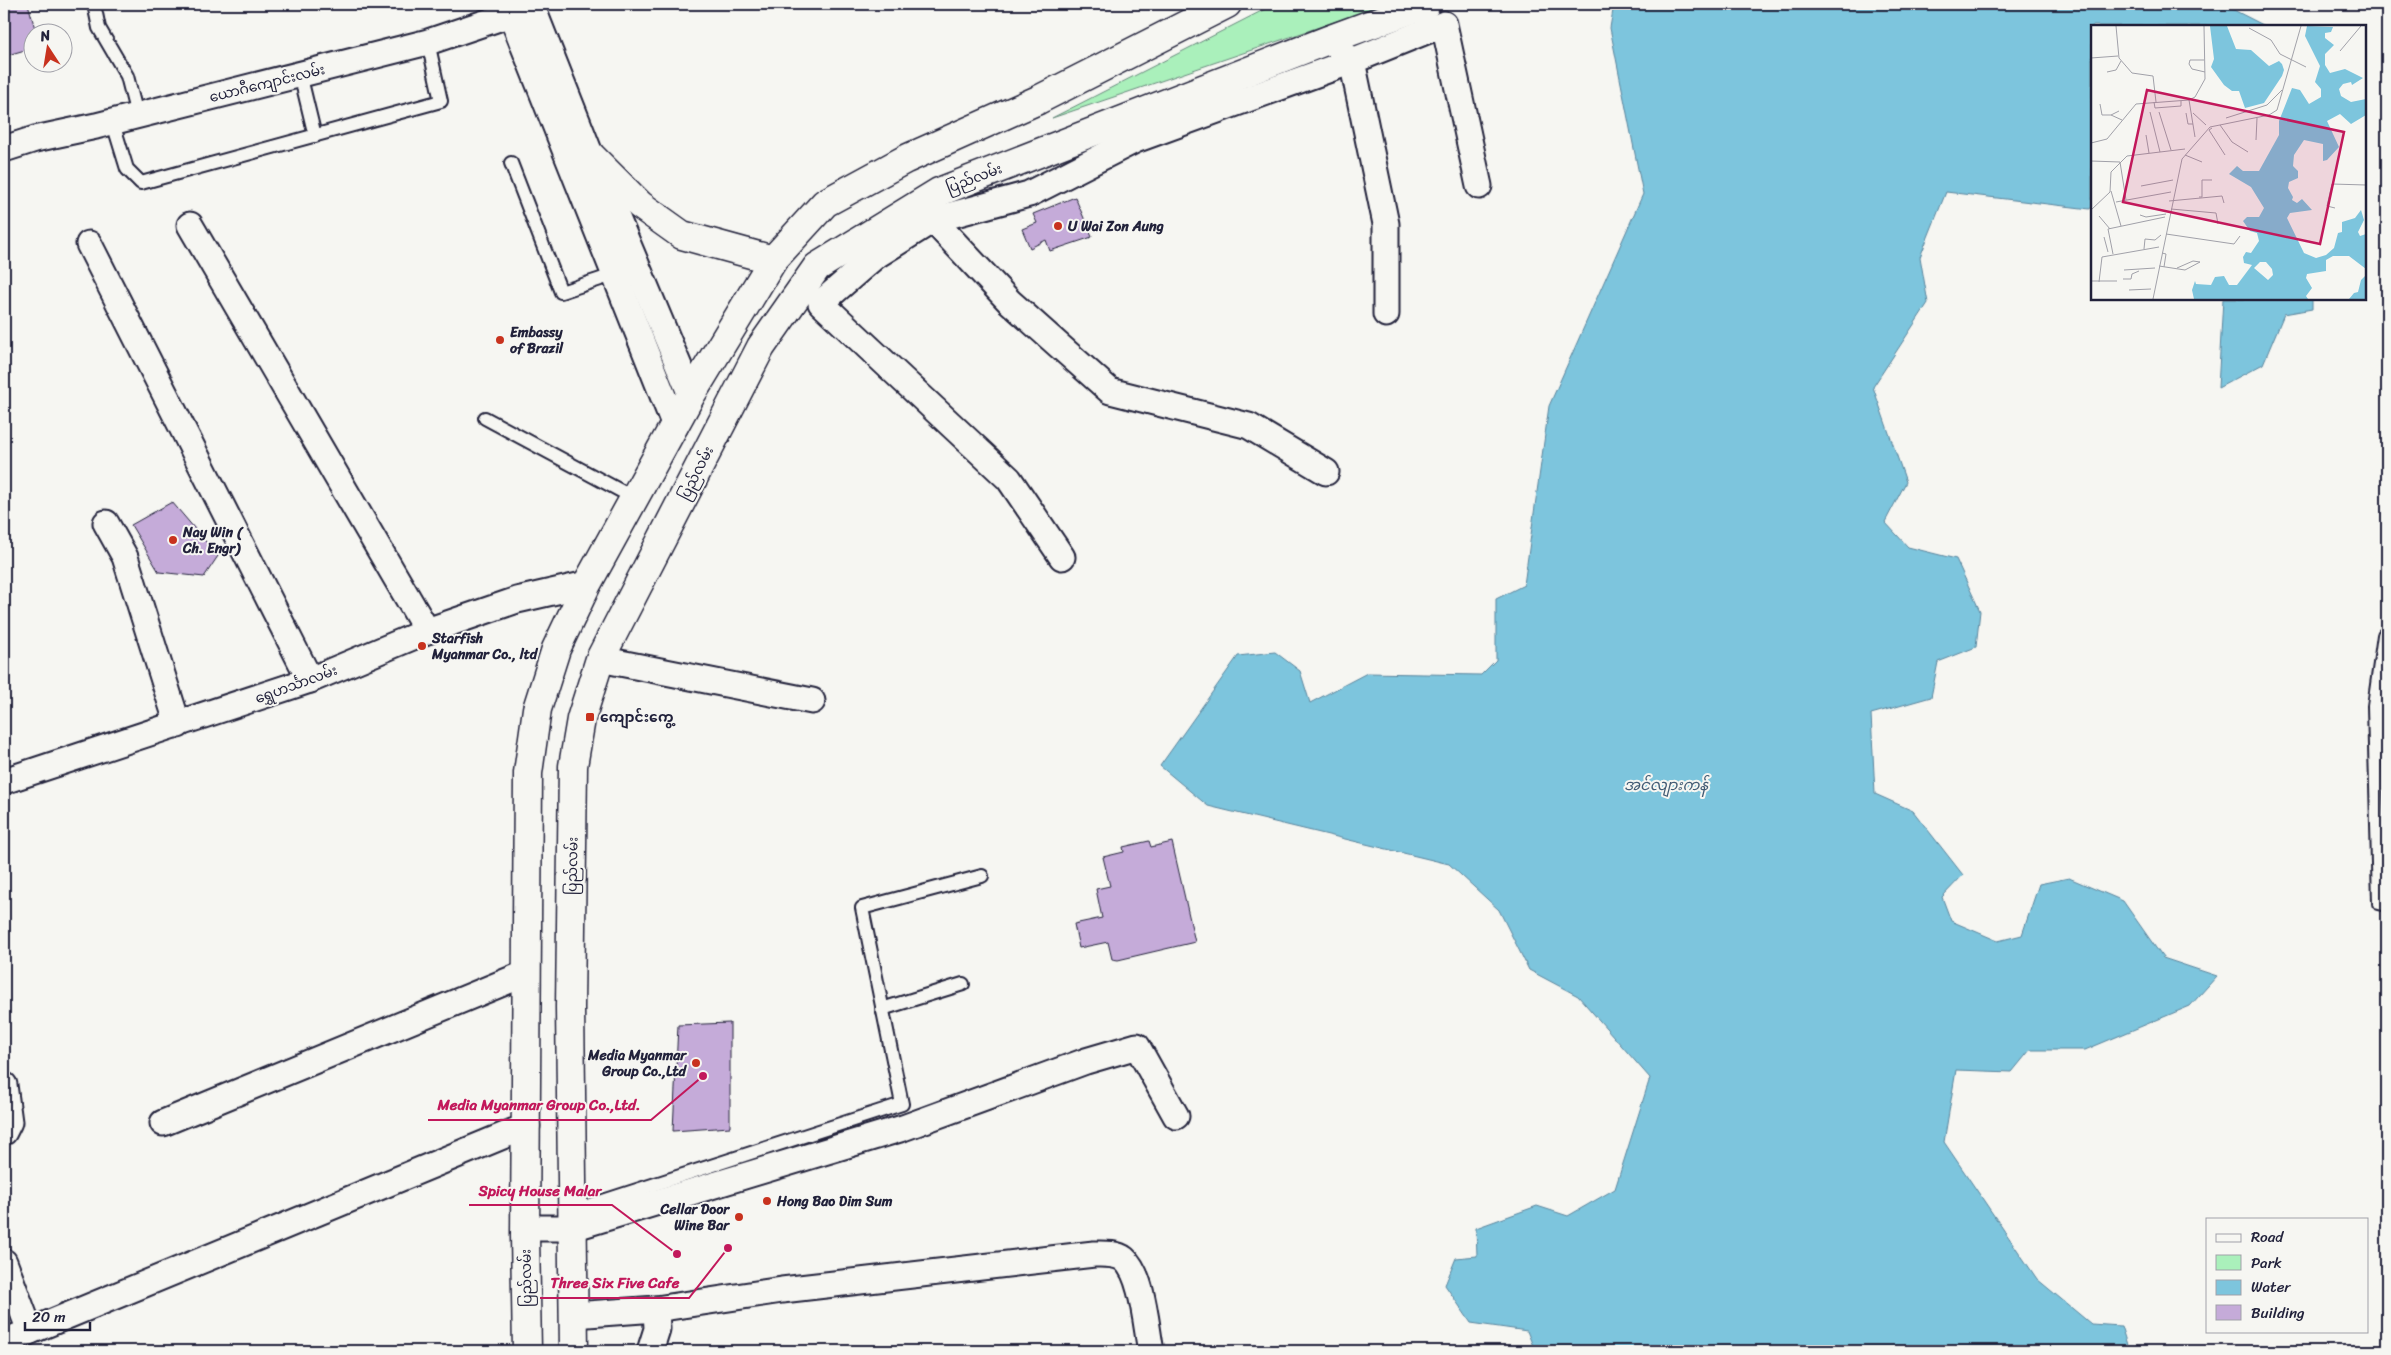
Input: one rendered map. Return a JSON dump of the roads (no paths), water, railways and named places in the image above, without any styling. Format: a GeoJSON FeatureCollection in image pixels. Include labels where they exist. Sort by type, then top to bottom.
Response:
{"type":"FeatureCollection","features":[{"type":"Feature","properties":{"kind":"highway","name":"ပြည်လမ်း"},"geometry":{"type":"LineString","coordinates":[[527,1351],[525,1228],[528,773],[537,708],[556,650],[586,584],[675,426],[690,395],[773,260],[825,203],[906,159],[1038,100],[1226,4]]}},
{"type":"Feature","properties":{"kind":"highway","name":"ပြည်လမ်း"},"geometry":{"type":"LineString","coordinates":[[574,1351],[570,1007],[573,766],[583,710],[600,659],[761,347],[817,267],[939,192],[1328,40],[1426,4]]}},
{"type":"Feature","properties":{"kind":"highway"},"geometry":{"type":"LineString","coordinates":[[591,156],[640,205],[682,235],[773,260]]}},
{"type":"Feature","properties":{"kind":"highway"},"geometry":{"type":"LineString","coordinates":[[690,395],[726,414]]}},
{"type":"Feature","properties":{"kind":"street","name":"ယောဂီကျောင်းလမ်း"},"geometry":{"type":"LineString","coordinates":[[4,149],[35,139],[428,42],[523,7]]}},
{"type":"Feature","properties":{"kind":"street"},"geometry":{"type":"LineString","coordinates":[[523,7],[591,156],[690,395]]}},
{"type":"Feature","properties":{"kind":"street"},"geometry":{"type":"LineString","coordinates":[[523,7],[613,275],[675,426]]}},
{"type":"Feature","properties":{"kind":"street"},"geometry":{"type":"LineString","coordinates":[[1062,557],[1009,479],[821,303],[874,257],[933,220],[1029,194],[1135,140],[1352,61],[1444,24],[1479,186]]}},
{"type":"Feature","properties":{"kind":"street"},"geometry":{"type":"LineString","coordinates":[[1328,40],[1352,61],[1386,224],[1386,314]]}},
{"type":"Feature","properties":{"kind":"street"},"geometry":{"type":"LineString","coordinates":[[933,220],[1009,301],[1110,391],[1249,426],[1326,472]]}},
{"type":"Feature","properties":{"kind":"street"},"geometry":{"type":"LineString","coordinates":[[190,225],[427,631]]}},
{"type":"Feature","properties":{"kind":"street"},"geometry":{"type":"LineString","coordinates":[[89,244],[310,680]]}},
{"type":"Feature","properties":{"kind":"street"},"geometry":{"type":"LineString","coordinates":[[106,523],[125,557],[178,725]]}},
{"type":"Feature","properties":{"kind":"street","name":"ရွှေဟင်္သာလမ်း"},"geometry":{"type":"LineString","coordinates":[[4,781],[310,680],[427,631],[517,600],[586,584]]}},
{"type":"Feature","properties":{"kind":"street"},"geometry":{"type":"LineString","coordinates":[[600,659],[812,701]]}},
{"type":"Feature","properties":{"kind":"street"},"geometry":{"type":"LineString","coordinates":[[162,1123],[527,973]]}},
{"type":"Feature","properties":{"kind":"street"},"geometry":{"type":"LineString","coordinates":[[525,1228],[572,1220],[903,1128],[1086,1061],[1137,1046],[1176,1116]]}},
{"type":"Feature","properties":{"kind":"street"},"geometry":{"type":"LineString","coordinates":[[4,1085],[9,1122],[4,1132]]}},
{"type":"Feature","properties":{"kind":"street"},"geometry":{"type":"LineString","coordinates":[[4,1342],[527,1126]]}},
{"type":"Feature","properties":{"kind":"street"},"geometry":{"type":"LineString","coordinates":[[574,1315],[656,1309],[782,1290],[1094,1254],[1108,1254],[1122,1258],[1135,1272],[1151,1351]]}},
{"type":"Feature","properties":{"kind":"street"},"geometry":{"type":"LineString","coordinates":[[4,1262],[30,1331]]}},
{"type":"Feature","properties":{"kind":"street"},"geometry":{"type":"LineString","coordinates":[[650,1351],[657,1328],[656,1309]]}},
{"type":"Feature","properties":{"kind":"lane"},"geometry":{"type":"LineString","coordinates":[[94,4],[99,28],[126,76],[137,115]]}},
{"type":"Feature","properties":{"kind":"lane"},"geometry":{"type":"LineString","coordinates":[[112,120],[127,169],[141,183],[441,101],[428,42]]}},
{"type":"Feature","properties":{"kind":"lane"},"geometry":{"type":"LineString","coordinates":[[300,74],[315,136]]}},
{"type":"Feature","properties":{"kind":"lane"},"geometry":{"type":"LineString","coordinates":[[511,162],[560,292],[613,275]]}},
{"type":"Feature","properties":{"kind":"lane"},"geometry":{"type":"LineString","coordinates":[[485,418],[634,498]]}},
{"type":"Feature","properties":{"kind":"lane"},"geometry":{"type":"LineString","coordinates":[[2387,632],[2384,635],[2374,706],[2379,904],[2387,905]]}},
{"type":"Feature","properties":{"kind":"lane"},"geometry":{"type":"LineString","coordinates":[[572,1220],[902,1104],[862,908],[982,876]]}},
{"type":"Feature","properties":{"kind":"lane"},"geometry":{"type":"LineString","coordinates":[[882,1009],[963,984]]}},
{"type":"Feature","properties":{"kind":"water","name":"အင်လျားကန်"},"geometry":{"type":"Polygon","coordinates":[[[1614,4],[2222,4],[2263,25],[2091,25],[2091,208],[2090,209],[1946,192],[1920,257],[1928,303],[1873,387],[1906,482],[1885,522],[1908,547],[1956,559],[1980,611],[1976,647],[1938,662],[1931,697],[1871,714],[1875,794],[1913,811],[1963,875],[1942,897],[1951,921],[1998,941],[2022,935],[2039,884],[2069,878],[2123,901],[2163,958],[2217,976],[2190,1006],[2085,1050],[2030,1050],[2012,1072],[1956,1070],[1944,1142],[2037,1279],[2091,1324],[2121,1326],[2129,1351],[1535,1351],[1527,1331],[1471,1323],[1445,1285],[1456,1258],[1477,1256],[1476,1228],[1537,1206],[1568,1216],[1615,1189],[1650,1078],[1578,996],[1529,970],[1499,910],[1449,864],[1208,806],[1160,766],[1238,656],[1275,652],[1300,671],[1310,703],[1367,673],[1481,675],[1496,660],[1496,599],[1524,585],[1549,406],[1643,194],[1610,28],[1614,4]]]}},
{"type":"Feature","properties":{"kind":"water"},"geometry":{"type":"Polygon","coordinates":[[[2223,300],[2312,300],[2312,309],[2284,314],[2263,364],[2218,388],[2223,300]]]}},
{"type":"Feature","properties":{"kind":"place","name":"U Wai Zon Aung"},"geometry":{"type":"Point","coordinates":[1058,226]}},
{"type":"Feature","properties":{"kind":"place","name":"Embassy of Brazil"},"geometry":{"type":"Point","coordinates":[500,340]}},
{"type":"Feature","properties":{"kind":"place","name":"Nay Win ( Ch. Engr)"},"geometry":{"type":"Point","coordinates":[173,540]}},
{"type":"Feature","properties":{"kind":"place","name":"Starfish Myanmar Co., ltd"},"geometry":{"type":"Point","coordinates":[422,646]}},
{"type":"Feature","properties":{"kind":"place","name":"ကျောင်းကွေ့"},"geometry":{"type":"Point","coordinates":[590,717]}},
{"type":"Feature","properties":{"kind":"place","name":"Media Myanmar Group Co.,Ltd"},"geometry":{"type":"Point","coordinates":[696,1063]}},
{"type":"Feature","properties":{"kind":"place","name":"Media Myanmar Group Co.,Ltd."},"geometry":{"type":"Point","coordinates":[703,1076]}},
{"type":"Feature","properties":{"kind":"place","name":"Hong Bao Dim Sum"},"geometry":{"type":"Point","coordinates":[767,1201]}},
{"type":"Feature","properties":{"kind":"place","name":"Cellar Door Wine Bar"},"geometry":{"type":"Point","coordinates":[739,1217]}},
{"type":"Feature","properties":{"kind":"place","name":"Three Six Five Cafe"},"geometry":{"type":"Point","coordinates":[728,1248]}},
{"type":"Feature","properties":{"kind":"place","name":"Spicy House Malar"},"geometry":{"type":"Point","coordinates":[677,1254]}}]}
